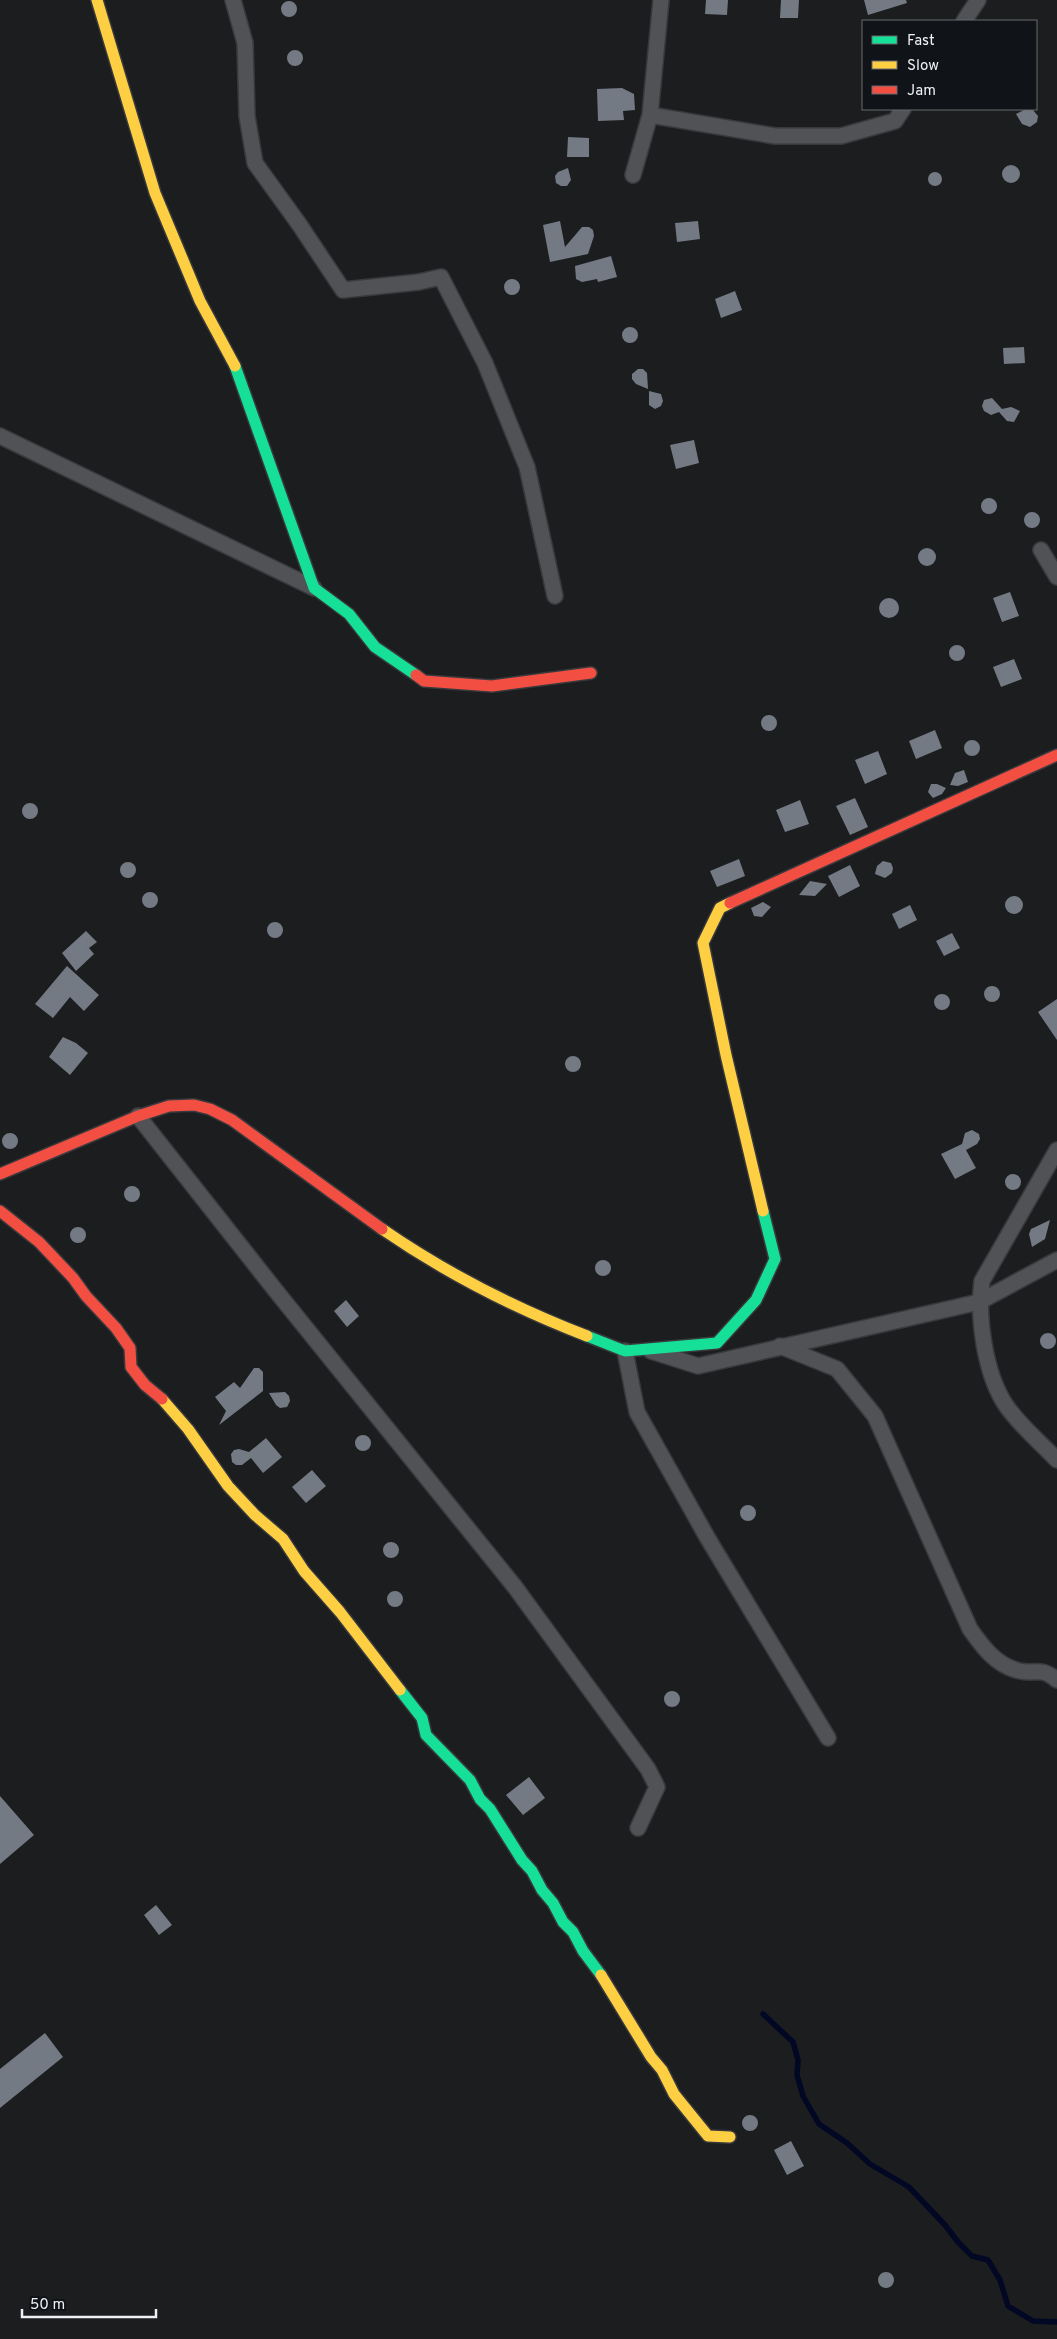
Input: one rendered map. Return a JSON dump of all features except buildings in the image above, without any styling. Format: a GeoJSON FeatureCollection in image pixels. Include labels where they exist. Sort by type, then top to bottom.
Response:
{"type":"FeatureCollection","features":[{"type":"Feature","properties":{"kind":"street"},"geometry":{"type":"LineString","coordinates":[[97,0],[129,101],[154,193],[200,300],[240,375],[254,422],[314,588]]}},
{"type":"Feature","properties":{"kind":"street"},"geometry":{"type":"LineString","coordinates":[[233,0],[245,43],[247,116],[255,163],[300,224],[343,290],[419,282],[441,277],[485,363],[497,398],[522,452],[554,596]]}},
{"type":"Feature","properties":{"kind":"street"},"geometry":{"type":"LineString","coordinates":[[633,175],[650,115],[661,0]]}},
{"type":"Feature","properties":{"kind":"street"},"geometry":{"type":"LineString","coordinates":[[965,20],[978,0]]}},
{"type":"Feature","properties":{"kind":"street"},"geometry":{"type":"LineString","coordinates":[[650,115],[775,136],[841,136],[895,121],[902,110]]}},
{"type":"Feature","properties":{"kind":"street"},"geometry":{"type":"LineString","coordinates":[[0,436],[314,588],[349,614],[375,647],[424,681],[492,686],[591,673]]}},
{"type":"Feature","properties":{"kind":"street"},"geometry":{"type":"LineString","coordinates":[[1041,550],[1057,577]]}},
{"type":"Feature","properties":{"kind":"street"},"geometry":{"type":"LineString","coordinates":[[0,1174],[138,1116],[169,1106],[194,1105],[210,1108],[232,1120],[345,1204],[424,1258],[487,1293],[546,1320],[625,1351],[717,1343],[756,1300],[774,1259],[726,1055],[703,943],[720,908],[1057,755]]}},
{"type":"Feature","properties":{"kind":"street"},"geometry":{"type":"LineString","coordinates":[[138,1116],[276,1291],[515,1587],[648,1769],[657,1787],[638,1828]]}},
{"type":"Feature","properties":{"kind":"street"},"geometry":{"type":"LineString","coordinates":[[1057,1150],[982,1281],[979,1302],[986,1349],[996,1387],[1014,1415],[1057,1460]]}},
{"type":"Feature","properties":{"kind":"street"},"geometry":{"type":"LineString","coordinates":[[0,1211],[39,1242],[56,1262],[74,1278],[86,1296],[116,1328],[130,1348],[131,1367],[145,1385],[164,1400],[234,1492],[255,1515],[283,1539],[304,1571],[340,1612],[422,1718],[426,1735],[470,1780],[480,1799],[490,1809],[522,1860],[532,1871],[542,1890],[553,1903],[563,1922],[573,1932],[583,1951],[594,1964],[651,2057],[662,2070],[674,2094],[708,2136],[730,2137]]}},
{"type":"Feature","properties":{"kind":"street"},"geometry":{"type":"LineString","coordinates":[[646,1349],[698,1366],[979,1302],[1057,1260]]}},
{"type":"Feature","properties":{"kind":"street"},"geometry":{"type":"LineString","coordinates":[[780,1346],[838,1369],[875,1416],[970,1629],[988,1654],[1017,1670],[1047,1672],[1057,1680]]}},
{"type":"Feature","properties":{"kind":"street"},"geometry":{"type":"LineString","coordinates":[[625,1351],[637,1412],[707,1537],[828,1738]]}},
{"type":"Feature","properties":{"kind":"waterway"},"geometry":{"type":"LineString","coordinates":[[763,2014],[793,2042],[798,2060],[797,2075],[803,2096],[819,2124],[847,2143],[870,2164],[909,2187],[972,2256],[988,2260],[1000,2280],[1008,2306],[1033,2321],[1057,2322]]}},
{"type":"Feature","properties":{"kind":"traffic: fast"},"geometry":{"type":"LineString","coordinates":[[235,366],[314,588],[349,614],[375,647],[416,675]]}},
{"type":"Feature","properties":{"kind":"traffic: fast"},"geometry":{"type":"LineString","coordinates":[[587,1336],[625,1351],[717,1343],[756,1300],[775,1259],[763,1211]]}},
{"type":"Feature","properties":{"kind":"traffic: fast"},"geometry":{"type":"LineString","coordinates":[[400,1690],[422,1718],[426,1735],[470,1780],[480,1799],[490,1809],[522,1860],[532,1871],[542,1890],[553,1903],[563,1922],[573,1932],[583,1951],[601,1975]]}},
{"type":"Feature","properties":{"kind":"traffic: slow"},"geometry":{"type":"LineString","coordinates":[[97,0],[155,193],[200,301],[235,366]]}},
{"type":"Feature","properties":{"kind":"traffic: slow"},"geometry":{"type":"LineString","coordinates":[[730,903],[720,908],[703,943],[726,1055],[763,1211]]}},
{"type":"Feature","properties":{"kind":"traffic: slow"},"geometry":{"type":"LineString","coordinates":[[382,1229],[456,1275],[533,1314],[587,1336]]}},
{"type":"Feature","properties":{"kind":"traffic: slow"},"geometry":{"type":"LineString","coordinates":[[162,1399],[188,1429],[228,1486],[255,1515],[283,1539],[304,1571],[340,1612],[400,1690]]}},
{"type":"Feature","properties":{"kind":"traffic: slow"},"geometry":{"type":"LineString","coordinates":[[601,1975],[651,2057],[662,2070],[674,2094],[708,2136],[730,2137]]}},
{"type":"Feature","properties":{"kind":"traffic: jam"},"geometry":{"type":"LineString","coordinates":[[416,675],[424,681],[492,686],[591,673]]}},
{"type":"Feature","properties":{"kind":"traffic: jam"},"geometry":{"type":"LineString","coordinates":[[730,903],[1057,755]]}},
{"type":"Feature","properties":{"kind":"traffic: jam"},"geometry":{"type":"LineString","coordinates":[[0,1174],[138,1116],[169,1106],[194,1105],[210,1109],[232,1120],[382,1229]]}},
{"type":"Feature","properties":{"kind":"traffic: jam"},"geometry":{"type":"LineString","coordinates":[[0,1211],[39,1242],[73,1278],[86,1296],[116,1328],[130,1348],[131,1367],[145,1385],[162,1399]]}}]}
